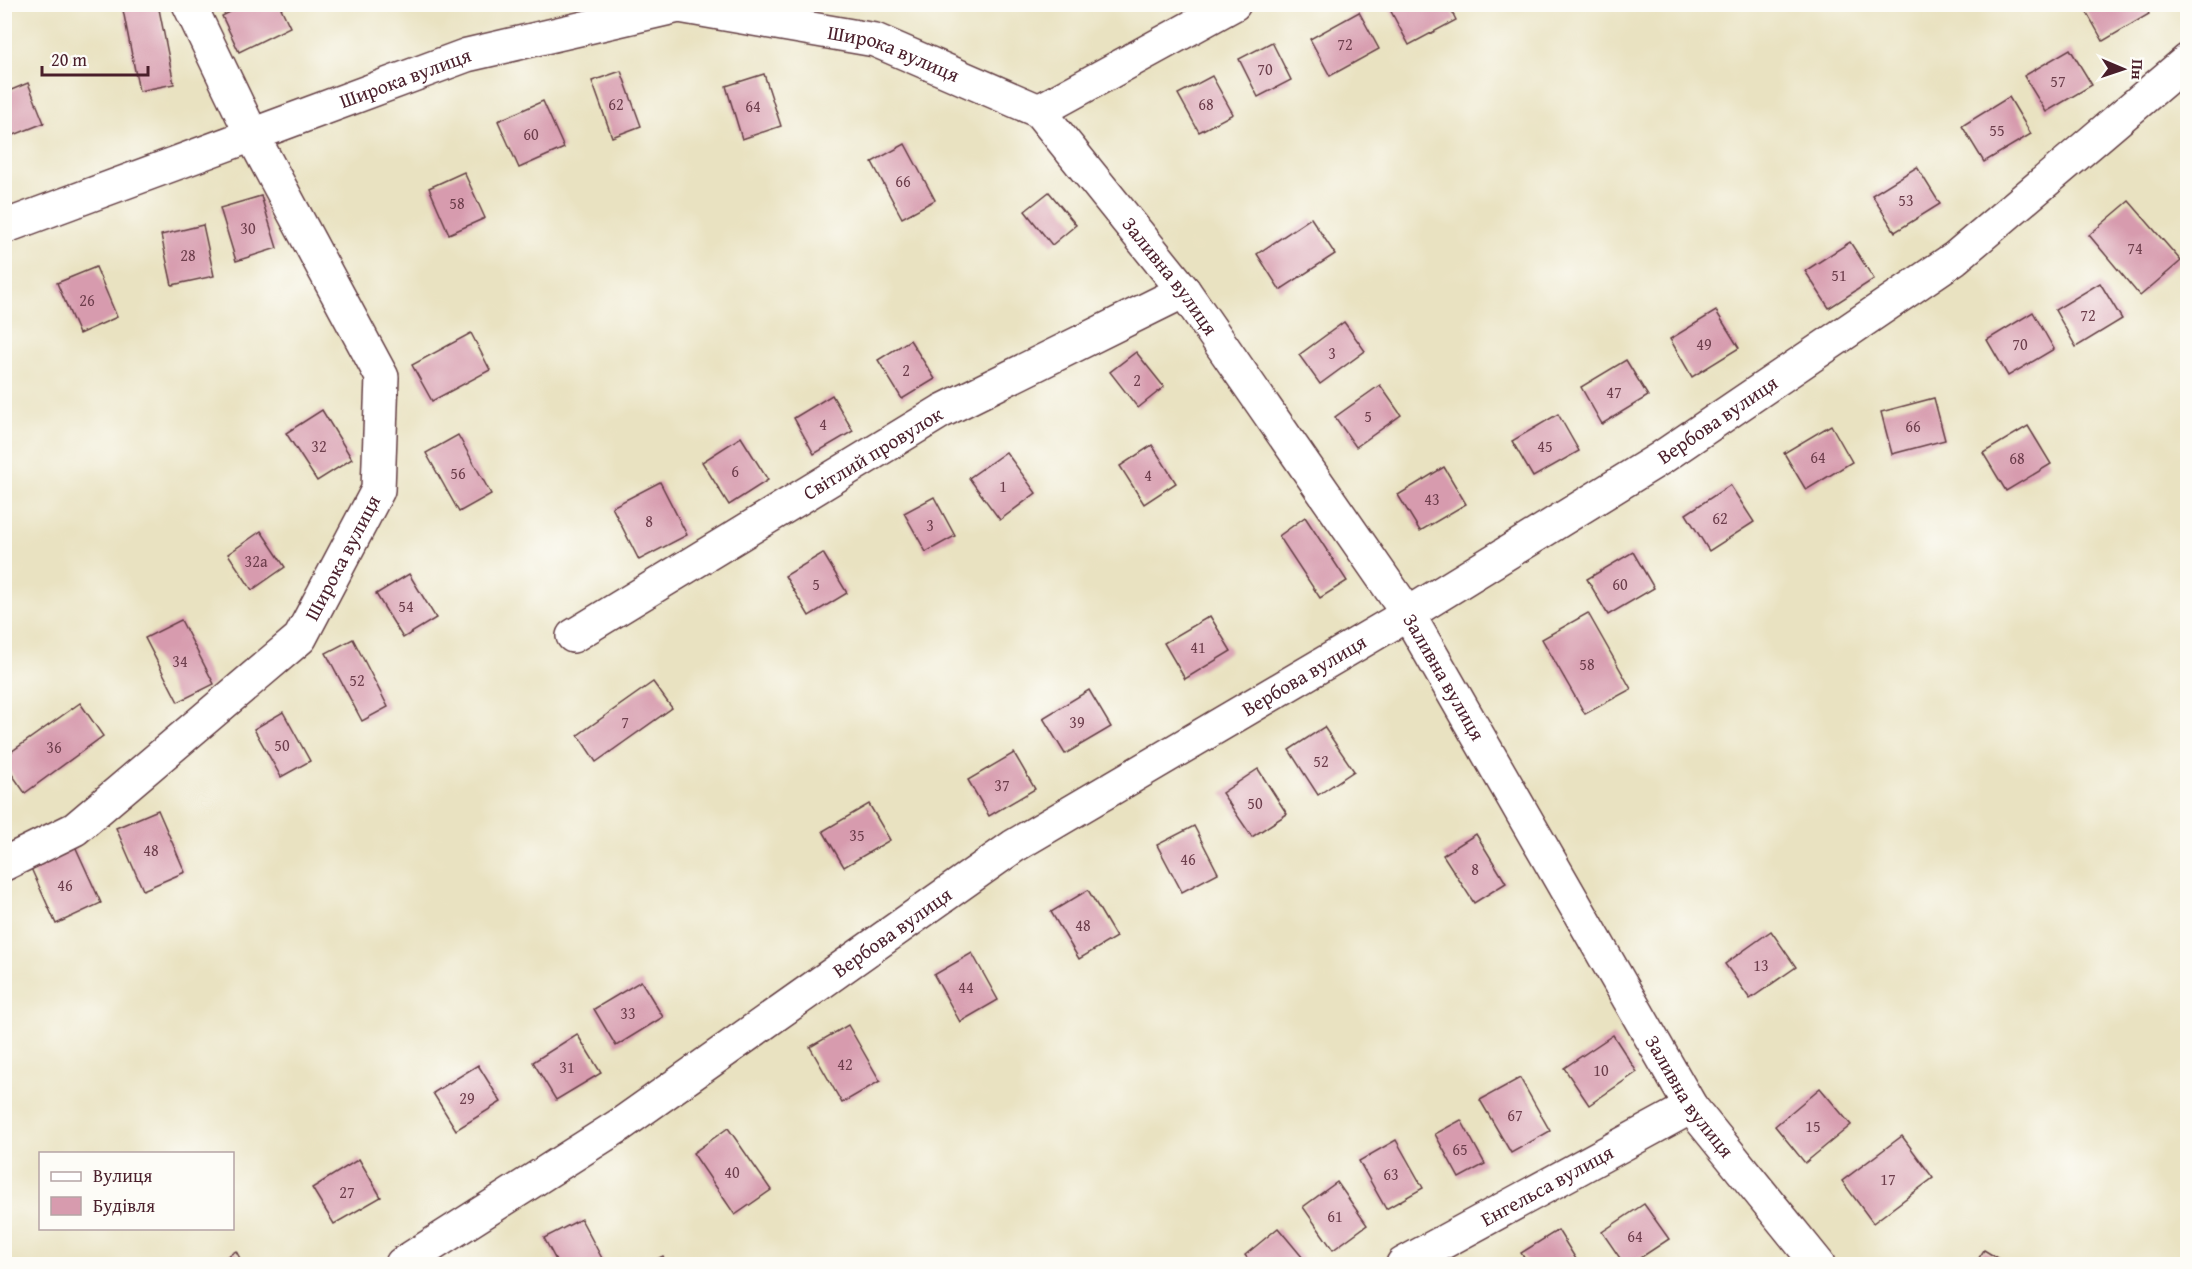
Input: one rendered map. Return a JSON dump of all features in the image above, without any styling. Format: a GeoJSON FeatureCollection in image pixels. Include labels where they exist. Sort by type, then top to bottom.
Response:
{"type":"FeatureCollection","features":[{"type":"Feature","properties":{"kind":"street","name":"Широка вулиця"},"geometry":{"type":"LineString","coordinates":[[4,864],[75,829],[300,638],[378,490],[382,377],[252,133],[189,4]]}},
{"type":"Feature","properties":{"kind":"street"},"geometry":{"type":"LineString","coordinates":[[1039,111],[1234,4]]}},
{"type":"Feature","properties":{"kind":"street","name":"Широка вулиця"},"geometry":{"type":"LineString","coordinates":[[4,227],[467,55],[679,6],[874,40],[1039,111]]}},
{"type":"Feature","properties":{"kind":"street","name":"Вербова вулиця"},"geometry":{"type":"LineString","coordinates":[[402,1264],[620,1125],[1014,846],[1408,614],[1661,458],[1954,258],[2187,60]]}},
{"type":"Feature","properties":{"kind":"street","name":"Заливна вулиця"},"geometry":{"type":"LineString","coordinates":[[1039,111],[1184,291],[1408,614],[1691,1107],[1818,1264]]}},
{"type":"Feature","properties":{"kind":"street","name":"Світлий провулок"},"geometry":{"type":"LineString","coordinates":[[573,636],[942,411],[1184,291]]}},
{"type":"Feature","properties":{"kind":"street","name":"Енгельса вулиця"},"geometry":{"type":"LineString","coordinates":[[1402,1264],[1691,1107]]}},
{"type":"Feature","properties":{"kind":"building"},"geometry":{"type":"Polygon","coordinates":[[[158,4],[174,84],[139,91],[123,10],[158,4]]]}},
{"type":"Feature","properties":{"kind":"building"},"geometry":{"type":"Polygon","coordinates":[[[246,4],[279,4],[290,27],[239,52],[222,16],[246,4]]]}},
{"type":"Feature","properties":{"kind":"building"},"geometry":{"type":"Polygon","coordinates":[[[1387,4],[1448,4],[1456,20],[1409,45],[1387,4]]]}},
{"type":"Feature","properties":{"kind":"building"},"geometry":{"type":"Polygon","coordinates":[[[2082,4],[2144,4],[2149,14],[2103,41],[2082,4]]]}},
{"type":"Feature","properties":{"kind":"building"},"geometry":{"type":"Polygon","coordinates":[[[1359,12],[1379,49],[1330,76],[1310,39],[1359,12]]]}},
{"type":"Feature","properties":{"kind":"building"},"geometry":{"type":"Polygon","coordinates":[[[1272,42],[1291,80],[1258,97],[1239,59],[1272,42]]]}},
{"type":"Feature","properties":{"kind":"building"},"geometry":{"type":"Polygon","coordinates":[[[2070,49],[2092,85],[2046,112],[2024,76],[2070,49]]]}},
{"type":"Feature","properties":{"kind":"building"},"geometry":{"type":"Polygon","coordinates":[[[621,71],[641,126],[612,137],[592,81],[621,71]]]}},
{"type":"Feature","properties":{"kind":"building"},"geometry":{"type":"Polygon","coordinates":[[[764,74],[781,126],[742,139],[726,86],[764,74]]]}},
{"type":"Feature","properties":{"kind":"building"},"geometry":{"type":"Polygon","coordinates":[[[1212,76],[1233,114],[1199,132],[1178,94],[1212,76]]]}},
{"type":"Feature","properties":{"kind":"building"},"geometry":{"type":"Polygon","coordinates":[[[28,83],[44,123],[4,139],[4,93],[28,83]]]}},
{"type":"Feature","properties":{"kind":"building"},"geometry":{"type":"Polygon","coordinates":[[[2009,97],[2031,134],[1984,162],[1962,126],[2009,97]]]}},
{"type":"Feature","properties":{"kind":"building"},"geometry":{"type":"Polygon","coordinates":[[[543,101],[564,148],[519,168],[498,121],[543,101]]]}},
{"type":"Feature","properties":{"kind":"building"},"geometry":{"type":"Polygon","coordinates":[[[905,144],[935,200],[902,218],[872,162],[905,144]]]}},
{"type":"Feature","properties":{"kind":"building"},"geometry":{"type":"Polygon","coordinates":[[[1917,167],[1940,204],[1895,232],[1872,195],[1917,167]]]}},
{"type":"Feature","properties":{"kind":"building"},"geometry":{"type":"Polygon","coordinates":[[[464,172],[485,218],[449,234],[429,188],[464,172]]]}},
{"type":"Feature","properties":{"kind":"building"},"geometry":{"type":"Polygon","coordinates":[[[1049,192],[1076,225],[1052,245],[1025,211],[1049,192]]]}},
{"type":"Feature","properties":{"kind":"building"},"geometry":{"type":"Polygon","coordinates":[[[261,196],[277,248],[236,261],[220,208],[261,196]]]}},
{"type":"Feature","properties":{"kind":"building"},"geometry":{"type":"Polygon","coordinates":[[[2129,201],[2181,261],[2140,296],[2089,235],[2129,201]]]}},
{"type":"Feature","properties":{"kind":"building"},"geometry":{"type":"Polygon","coordinates":[[[1311,218],[1335,254],[1280,290],[1257,254],[1311,218]]]}},
{"type":"Feature","properties":{"kind":"building"},"geometry":{"type":"Polygon","coordinates":[[[203,225],[214,276],[172,285],[161,235],[203,225]]]}},
{"type":"Feature","properties":{"kind":"building"},"geometry":{"type":"Polygon","coordinates":[[[1850,242],[1874,279],[1829,308],[1805,271],[1850,242]]]}},
{"type":"Feature","properties":{"kind":"building"},"geometry":{"type":"Polygon","coordinates":[[[96,267],[117,317],[79,334],[57,283],[96,267]]]}},
{"type":"Feature","properties":{"kind":"building"},"geometry":{"type":"Polygon","coordinates":[[[2100,283],[2122,319],[2076,347],[2055,310],[2100,283]]]}},
{"type":"Feature","properties":{"kind":"building"},"geometry":{"type":"Polygon","coordinates":[[[1716,311],[1739,348],[1692,377],[1670,339],[1716,311]]]}},
{"type":"Feature","properties":{"kind":"building"},"geometry":{"type":"Polygon","coordinates":[[[2033,312],[2054,349],[2008,376],[1987,340],[2033,312]]]}},
{"type":"Feature","properties":{"kind":"building"},"geometry":{"type":"Polygon","coordinates":[[[1344,322],[1365,351],[1320,384],[1299,355],[1344,322]]]}},
{"type":"Feature","properties":{"kind":"building"},"geometry":{"type":"Polygon","coordinates":[[[471,333],[490,370],[432,401],[412,365],[471,333]]]}},
{"type":"Feature","properties":{"kind":"building"},"geometry":{"type":"Polygon","coordinates":[[[910,340],[935,379],[902,399],[878,360],[910,340]]]}},
{"type":"Feature","properties":{"kind":"building"},"geometry":{"type":"Polygon","coordinates":[[[1136,352],[1164,387],[1138,408],[1110,372],[1136,352]]]}},
{"type":"Feature","properties":{"kind":"building"},"geometry":{"type":"Polygon","coordinates":[[[1626,360],[1648,396],[1602,424],[1581,387],[1626,360]]]}},
{"type":"Feature","properties":{"kind":"building"},"geometry":{"type":"Polygon","coordinates":[[[1380,385],[1401,415],[1356,447],[1335,417],[1380,385]]]}},
{"type":"Feature","properties":{"kind":"building"},"geometry":{"type":"Polygon","coordinates":[[[832,395],[853,431],[814,454],[794,418],[832,395]]]}},
{"type":"Feature","properties":{"kind":"building"},"geometry":{"type":"Polygon","coordinates":[[[1934,398],[1945,440],[1892,454],[1881,412],[1934,398]]]}},
{"type":"Feature","properties":{"kind":"building"},"geometry":{"type":"Polygon","coordinates":[[[322,410],[352,459],[317,481],[286,433],[322,410]]]}},
{"type":"Feature","properties":{"kind":"building"},"geometry":{"type":"Polygon","coordinates":[[[1558,414],[1579,451],[1533,477],[1512,441],[1558,414]]]}},
{"type":"Feature","properties":{"kind":"building"},"geometry":{"type":"Polygon","coordinates":[[[1831,425],[1852,462],[1806,490],[1784,453],[1831,425]]]}},
{"type":"Feature","properties":{"kind":"building"},"geometry":{"type":"Polygon","coordinates":[[[2028,426],[2051,464],[2006,491],[1983,453],[2028,426]]]}},
{"type":"Feature","properties":{"kind":"building"},"geometry":{"type":"Polygon","coordinates":[[[458,435],[491,494],[459,512],[426,453],[458,435]]]}},
{"type":"Feature","properties":{"kind":"building"},"geometry":{"type":"Polygon","coordinates":[[[741,437],[768,480],[729,505],[702,462],[741,437]]]}},
{"type":"Feature","properties":{"kind":"building"},"geometry":{"type":"Polygon","coordinates":[[[1152,445],[1176,483],[1144,504],[1120,466],[1152,445]]]}},
{"type":"Feature","properties":{"kind":"building"},"geometry":{"type":"Polygon","coordinates":[[[1006,452],[1036,493],[1000,520],[969,478],[1006,452]]]}},
{"type":"Feature","properties":{"kind":"building"},"geometry":{"type":"Polygon","coordinates":[[[1444,467],[1466,504],[1420,531],[1398,495],[1444,467]]]}},
{"type":"Feature","properties":{"kind":"building"},"geometry":{"type":"Polygon","coordinates":[[[660,482],[687,535],[639,560],[612,507],[660,482]]]}},
{"type":"Feature","properties":{"kind":"building"},"geometry":{"type":"Polygon","coordinates":[[[1730,485],[1754,522],[1709,551],[1686,514],[1730,485]]]}},
{"type":"Feature","properties":{"kind":"building"},"geometry":{"type":"Polygon","coordinates":[[[934,497],[955,536],[926,552],[904,513],[934,497]]]}},
{"type":"Feature","properties":{"kind":"building"},"geometry":{"type":"Polygon","coordinates":[[[1305,517],[1347,581],[1320,598],[1279,536],[1305,517]]]}},
{"type":"Feature","properties":{"kind":"building"},"geometry":{"type":"Polygon","coordinates":[[[261,531],[285,567],[252,590],[228,554],[261,531]]]}},
{"type":"Feature","properties":{"kind":"building"},"geometry":{"type":"Polygon","coordinates":[[[1633,552],[1654,588],[1608,615],[1587,579],[1633,552]]]}},
{"type":"Feature","properties":{"kind":"building"},"geometry":{"type":"Polygon","coordinates":[[[823,553],[847,593],[809,616],[785,576],[823,553]]]}},
{"type":"Feature","properties":{"kind":"building"},"geometry":{"type":"Polygon","coordinates":[[[409,574],[436,618],[403,638],[376,594],[409,574]]]}},
{"type":"Feature","properties":{"kind":"building"},"geometry":{"type":"Polygon","coordinates":[[[1588,613],[1631,689],[1585,714],[1542,639],[1588,613]]]}},
{"type":"Feature","properties":{"kind":"building"},"geometry":{"type":"Polygon","coordinates":[[[1210,616],[1231,651],[1185,679],[1164,643],[1210,616]]]}},
{"type":"Feature","properties":{"kind":"building"},"geometry":{"type":"Polygon","coordinates":[[[181,620],[214,684],[178,702],[145,638],[181,620]]]}},
{"type":"Feature","properties":{"kind":"building"},"geometry":{"type":"Polygon","coordinates":[[[353,639],[388,707],[362,721],[326,653],[353,639]]]}},
{"type":"Feature","properties":{"kind":"building"},"geometry":{"type":"Polygon","coordinates":[[[653,682],[672,708],[596,762],[578,735],[653,682]]]}},
{"type":"Feature","properties":{"kind":"building"},"geometry":{"type":"Polygon","coordinates":[[[1089,690],[1111,727],[1065,754],[1043,718],[1089,690]]]}},
{"type":"Feature","properties":{"kind":"building"},"geometry":{"type":"Polygon","coordinates":[[[80,703],[103,736],[25,793],[4,763],[4,757],[80,703]]]}},
{"type":"Feature","properties":{"kind":"building"},"geometry":{"type":"Polygon","coordinates":[[[283,712],[310,761],[281,777],[254,729],[283,712]]]}},
{"type":"Feature","properties":{"kind":"building"},"geometry":{"type":"Polygon","coordinates":[[[1324,727],[1354,771],[1318,795],[1289,750],[1324,727]]]}},
{"type":"Feature","properties":{"kind":"building"},"geometry":{"type":"Polygon","coordinates":[[[1014,753],[1035,789],[989,816],[968,780],[1014,753]]]}},
{"type":"Feature","properties":{"kind":"building"},"geometry":{"type":"Polygon","coordinates":[[[1258,769],[1287,814],[1252,837],[1222,793],[1258,769]]]}},
{"type":"Feature","properties":{"kind":"building"},"geometry":{"type":"Polygon","coordinates":[[[869,804],[890,840],[844,867],[823,831],[869,804]]]}},
{"type":"Feature","properties":{"kind":"building"},"geometry":{"type":"Polygon","coordinates":[[[158,810],[185,872],[143,890],[116,828],[158,810]]]}},
{"type":"Feature","properties":{"kind":"building"},"geometry":{"type":"Polygon","coordinates":[[[1194,826],[1218,873],[1182,892],[1157,845],[1194,826]]]}},
{"type":"Feature","properties":{"kind":"building"},"geometry":{"type":"Polygon","coordinates":[[[1476,834],[1506,883],[1474,903],[1443,855],[1476,834]]]}},
{"type":"Feature","properties":{"kind":"building"},"geometry":{"type":"Polygon","coordinates":[[[75,846],[101,903],[56,924],[30,866],[75,846]]]}},
{"type":"Feature","properties":{"kind":"building"},"geometry":{"type":"Polygon","coordinates":[[[1088,890],[1116,937],[1079,959],[1051,912],[1088,890]]]}},
{"type":"Feature","properties":{"kind":"building"},"geometry":{"type":"Polygon","coordinates":[[[1771,931],[1796,967],[1750,999],[1725,964],[1771,931]]]}},
{"type":"Feature","properties":{"kind":"building"},"geometry":{"type":"Polygon","coordinates":[[[972,953],[998,1000],[960,1022],[934,975],[972,953]]]}},
{"type":"Feature","properties":{"kind":"building"},"geometry":{"type":"Polygon","coordinates":[[[641,981],[663,1017],[616,1046],[594,1009],[641,981]]]}},
{"type":"Feature","properties":{"kind":"building"},"geometry":{"type":"Polygon","coordinates":[[[848,1025],[880,1081],[842,1103],[810,1047],[848,1025]]]}},
{"type":"Feature","properties":{"kind":"building"},"geometry":{"type":"Polygon","coordinates":[[[577,1034],[601,1073],[556,1100],[533,1062],[577,1034]]]}},
{"type":"Feature","properties":{"kind":"building"},"geometry":{"type":"Polygon","coordinates":[[[1613,1035],[1637,1072],[1589,1105],[1564,1068],[1613,1035]]]}},
{"type":"Feature","properties":{"kind":"building"},"geometry":{"type":"Polygon","coordinates":[[[478,1065],[501,1102],[456,1130],[433,1093],[478,1065]]]}},
{"type":"Feature","properties":{"kind":"building"},"geometry":{"type":"Polygon","coordinates":[[[1520,1078],[1550,1131],[1511,1153],[1480,1100],[1520,1078]]]}},
{"type":"Feature","properties":{"kind":"building"},"geometry":{"type":"Polygon","coordinates":[[[1820,1088],[1851,1125],[1805,1163],[1775,1126],[1820,1088]]]}},
{"type":"Feature","properties":{"kind":"building"},"geometry":{"type":"Polygon","coordinates":[[[1461,1120],[1485,1164],[1459,1178],[1435,1134],[1461,1120]]]}},
{"type":"Feature","properties":{"kind":"building"},"geometry":{"type":"Polygon","coordinates":[[[728,1128],[771,1190],[735,1215],[693,1153],[728,1128]]]}},
{"type":"Feature","properties":{"kind":"building"},"geometry":{"type":"Polygon","coordinates":[[[1902,1136],[1933,1178],[1873,1223],[1842,1181],[1902,1136]]]}},
{"type":"Feature","properties":{"kind":"building"},"geometry":{"type":"Polygon","coordinates":[[[1396,1140],[1423,1188],[1386,1209],[1359,1161],[1396,1140]]]}},
{"type":"Feature","properties":{"kind":"building"},"geometry":{"type":"Polygon","coordinates":[[[359,1159],[381,1197],[334,1224],[312,1188],[359,1159]]]}},
{"type":"Feature","properties":{"kind":"building"},"geometry":{"type":"Polygon","coordinates":[[[1337,1182],[1367,1225],[1333,1250],[1303,1207],[1337,1182]]]}},
{"type":"Feature","properties":{"kind":"building"},"geometry":{"type":"Polygon","coordinates":[[[1644,1204],[1669,1239],[1631,1264],[1624,1264],[1602,1232],[1644,1204]]]}},
{"type":"Feature","properties":{"kind":"building"},"geometry":{"type":"Polygon","coordinates":[[[581,1219],[605,1264],[558,1264],[544,1238],[581,1219]]]}},
{"type":"Feature","properties":{"kind":"building"},"geometry":{"type":"Polygon","coordinates":[[[1278,1228],[1308,1264],[1252,1264],[1245,1255],[1278,1228]]]}},
{"type":"Feature","properties":{"kind":"building"},"geometry":{"type":"Polygon","coordinates":[[[1558,1230],[1579,1264],[1528,1264],[1521,1253],[1558,1230]]]}},
{"type":"Feature","properties":{"kind":"building"},"geometry":{"type":"Polygon","coordinates":[[[1984,1250],[2007,1264],[1975,1264],[1984,1250]]]}},
{"type":"Feature","properties":{"kind":"building"},"geometry":{"type":"Polygon","coordinates":[[[236,1251],[243,1264],[214,1264],[236,1251]]]}},
{"type":"Feature","properties":{"kind":"building"},"geometry":{"type":"Polygon","coordinates":[[[663,1256],[667,1264],[647,1264],[663,1256]]]}}]}
